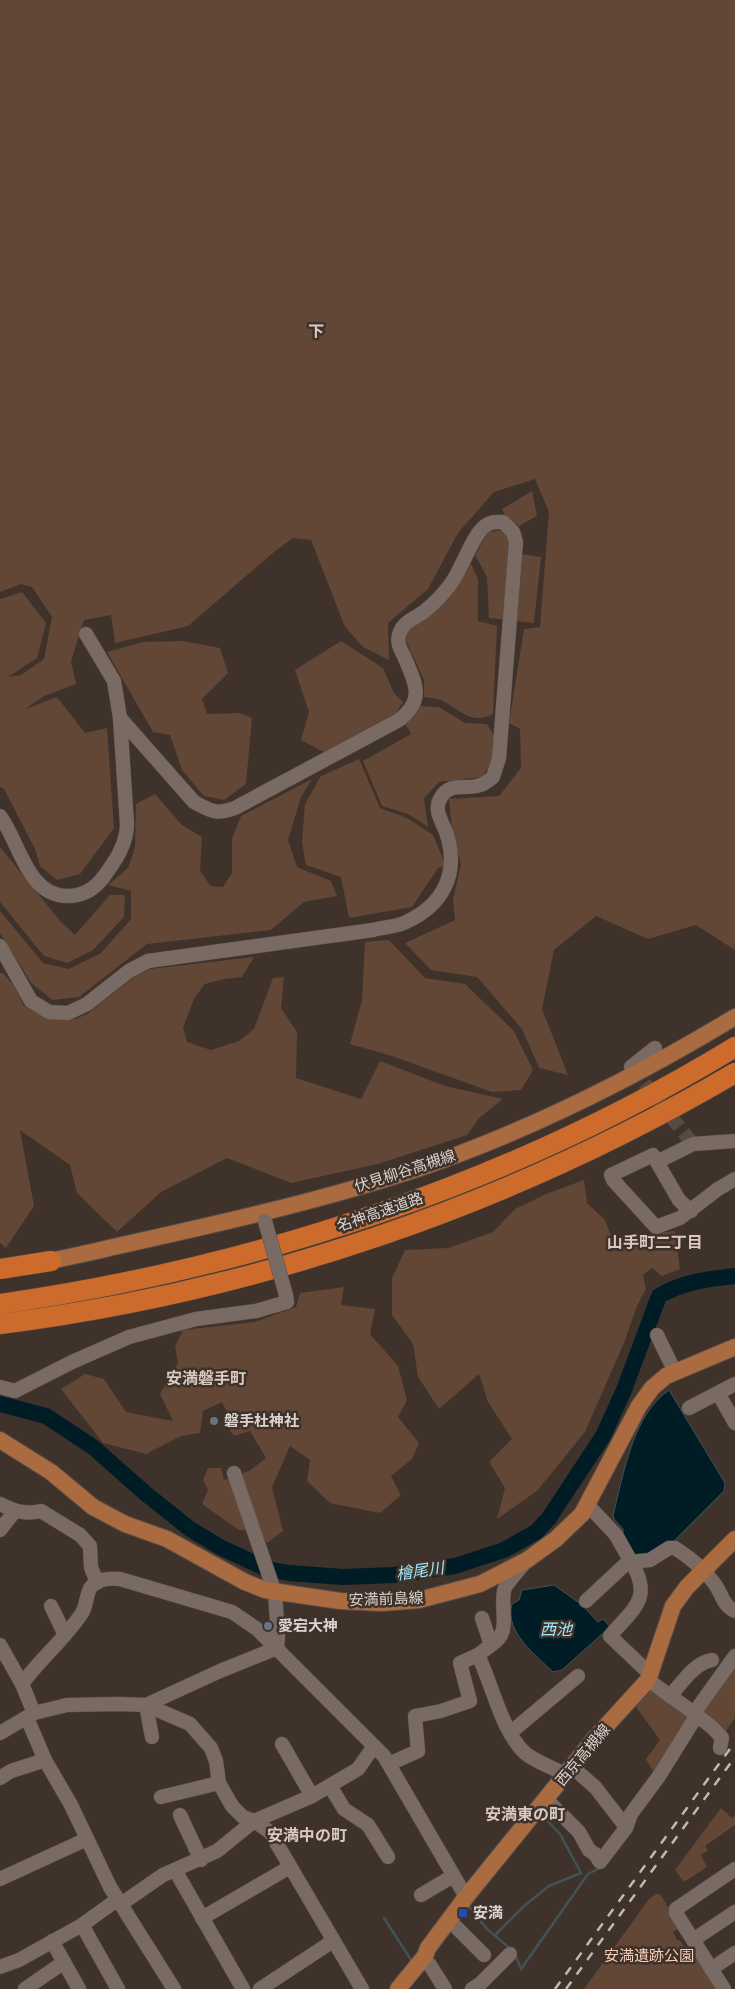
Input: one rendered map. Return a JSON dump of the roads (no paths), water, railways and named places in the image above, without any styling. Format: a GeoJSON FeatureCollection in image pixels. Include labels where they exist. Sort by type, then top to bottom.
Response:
{"type":"FeatureCollection","features":[{"type":"Feature","properties":{"kind":"highway","name":"名神高速道路"},"geometry":{"type":"LineString","coordinates":[[0,1304],[115,1285],[193,1268],[285,1244],[370,1217],[462,1183],[549,1146],[626,1107],[735,1046]]}},
{"type":"Feature","properties":{"kind":"highway","name":"名神高速道路"},"geometry":{"type":"LineString","coordinates":[[0,1324],[112,1307],[249,1275],[326,1254],[403,1228],[490,1195],[589,1151],[677,1107],[735,1074]]}},
{"type":"Feature","properties":{"kind":"highway"},"geometry":{"type":"LineString","coordinates":[[0,1338],[177,1301],[252,1283],[407,1235],[557,1174],[619,1144],[677,1107]]}},
{"type":"Feature","properties":{"kind":"highway"},"geometry":{"type":"LineString","coordinates":[[0,1269],[51,1260]]}},
{"type":"Feature","properties":{"kind":"main road","name":"伏見柳谷高槻線"},"geometry":{"type":"LineString","coordinates":[[0,1274],[51,1260],[263,1216],[405,1173],[512,1134],[612,1086],[735,1017]]}},
{"type":"Feature","properties":{"kind":"main road","name":"伏見柳谷高槻線"},"geometry":{"type":"LineString","coordinates":[[0,1264],[51,1260]]}},
{"type":"Feature","properties":{"kind":"main road","name":"安満前島線"},"geometry":{"type":"LineString","coordinates":[[0,1440],[51,1472],[93,1507],[125,1524],[166,1539],[244,1582],[340,1601],[382,1603],[419,1600],[480,1584],[528,1560],[556,1540],[587,1504],[644,1396],[659,1382],[675,1372],[735,1347]]}},
{"type":"Feature","properties":{"kind":"main road","name":"西京高槻線"},"geometry":{"type":"LineString","coordinates":[[398,1989],[423,1958],[428,1948],[466,1897],[595,1738],[650,1678],[673,1606],[687,1587],[735,1539]]}},
{"type":"Feature","properties":{"kind":"street"},"geometry":{"type":"LineString","coordinates":[[0,946],[31,1001],[49,1012],[68,1014],[87,1004],[129,971],[148,961],[373,930],[405,923],[422,913],[439,898],[449,880],[452,857],[447,834],[438,814],[438,800],[447,790],[463,786],[479,786],[493,777],[499,758],[516,542],[513,532],[504,522],[493,522],[484,526],[456,578],[444,593],[426,610],[404,624],[399,633],[398,643],[417,691],[410,711],[399,720],[234,808],[221,813],[208,810],[194,802],[120,718]]}},
{"type":"Feature","properties":{"kind":"street"},"geometry":{"type":"LineString","coordinates":[[0,816],[35,879],[45,890],[60,896],[75,896],[86,892],[101,880],[125,841],[127,824],[123,753],[114,681],[86,634]]}},
{"type":"Feature","properties":{"kind":"street"},"geometry":{"type":"LineString","coordinates":[[123,753],[133,746],[146,748]]}},
{"type":"Feature","properties":{"kind":"street"},"geometry":{"type":"LineString","coordinates":[[631,1067],[655,1048]]}},
{"type":"Feature","properties":{"kind":"street"},"geometry":{"type":"LineString","coordinates":[[657,1162],[693,1144],[730,1142],[735,1154]]}},
{"type":"Feature","properties":{"kind":"street"},"geometry":{"type":"LineString","coordinates":[[691,1211],[679,1200],[653,1155],[611,1175],[613,1180],[656,1227],[680,1218],[691,1211],[718,1189],[735,1179]]}},
{"type":"Feature","properties":{"kind":"street"},"geometry":{"type":"LineString","coordinates":[[0,1387],[15,1391],[80,1358],[129,1337],[196,1319],[256,1311],[288,1302],[263,1216]]}},
{"type":"Feature","properties":{"kind":"street"},"geometry":{"type":"LineString","coordinates":[[657,1335],[675,1372]]}},
{"type":"Feature","properties":{"kind":"street"},"geometry":{"type":"LineString","coordinates":[[689,1408],[735,1384]]}},
{"type":"Feature","properties":{"kind":"street"},"geometry":{"type":"LineString","coordinates":[[718,1393],[735,1423]]}},
{"type":"Feature","properties":{"kind":"street"},"geometry":{"type":"LineString","coordinates":[[234,1473],[273,1589],[278,1636],[277,1648]]}},
{"type":"Feature","properties":{"kind":"street"},"geometry":{"type":"LineString","coordinates":[[0,1504],[15,1511],[31,1514],[41,1511],[80,1535],[90,1546],[91,1568],[97,1583]]}},
{"type":"Feature","properties":{"kind":"street"},"geometry":{"type":"LineString","coordinates":[[587,1504],[616,1535],[630,1561],[642,1593],[640,1601],[610,1636],[670,1696],[713,1728],[722,1738],[720,1748]]}},
{"type":"Feature","properties":{"kind":"street"},"geometry":{"type":"LineString","coordinates":[[0,1530],[15,1511]]}},
{"type":"Feature","properties":{"kind":"street"},"geometry":{"type":"LineString","coordinates":[[586,1601],[596,1584],[630,1561],[650,1560],[672,1548],[678,1550],[703,1570],[714,1582],[728,1607],[735,1612]]}},
{"type":"Feature","properties":{"kind":"street"},"geometry":{"type":"LineString","coordinates":[[389,1764],[418,1750],[415,1716],[441,1712],[470,1702],[460,1663],[478,1656],[499,1639],[504,1630],[504,1590],[528,1560]]}},
{"type":"Feature","properties":{"kind":"street"},"geometry":{"type":"LineString","coordinates":[[22,1684],[36,1665],[65,1635],[83,1611],[91,1588],[109,1578],[120,1579],[232,1612],[257,1629],[277,1648],[374,1746],[389,1764],[466,1897]]}},
{"type":"Feature","properties":{"kind":"street"},"geometry":{"type":"LineString","coordinates":[[50,1606],[65,1635]]}},
{"type":"Feature","properties":{"kind":"street"},"geometry":{"type":"LineString","coordinates":[[482,1618],[491,1646]]}},
{"type":"Feature","properties":{"kind":"street"},"geometry":{"type":"LineString","coordinates":[[0,1645],[22,1684],[45,1760],[71,1805],[119,1901],[174,1989]]}},
{"type":"Feature","properties":{"kind":"street"},"geometry":{"type":"LineString","coordinates":[[146,1705],[220,1671],[277,1648]]}},
{"type":"Feature","properties":{"kind":"street"},"geometry":{"type":"LineString","coordinates":[[478,1656],[510,1734],[516,1744],[532,1758],[554,1768],[569,1771],[595,1787],[626,1827]]}},
{"type":"Feature","properties":{"kind":"street"},"geometry":{"type":"LineString","coordinates":[[546,1799],[579,1832],[589,1850],[595,1854],[600,1862],[626,1827],[631,1814],[659,1776],[696,1714],[735,1656]]}},
{"type":"Feature","properties":{"kind":"street"},"geometry":{"type":"LineString","coordinates":[[670,1696],[692,1670],[712,1660]]}},
{"type":"Feature","properties":{"kind":"street"},"geometry":{"type":"LineString","coordinates":[[510,1734],[564,1691],[578,1676]]}},
{"type":"Feature","properties":{"kind":"street"},"geometry":{"type":"LineString","coordinates":[[0,1733],[31,1715],[67,1705],[146,1705],[190,1724],[211,1748],[216,1761],[219,1783],[232,1806],[242,1817],[254,1821],[270,1832],[362,1989]]}},
{"type":"Feature","properties":{"kind":"street"},"geometry":{"type":"LineString","coordinates":[[146,1705],[152,1736]]}},
{"type":"Feature","properties":{"kind":"street"},"geometry":{"type":"LineString","coordinates":[[282,1744],[312,1796]]}},
{"type":"Feature","properties":{"kind":"street"},"geometry":{"type":"LineString","coordinates":[[2,1962],[19,1960],[82,1925],[152,1882],[217,1852],[254,1821],[312,1796],[358,1769],[374,1746]]}},
{"type":"Feature","properties":{"kind":"street"},"geometry":{"type":"LineString","coordinates":[[0,1778],[11,1771],[45,1760]]}},
{"type":"Feature","properties":{"kind":"street"},"geometry":{"type":"LineString","coordinates":[[161,1796],[219,1783]]}},
{"type":"Feature","properties":{"kind":"street"},"geometry":{"type":"LineString","coordinates":[[330,1786],[344,1809],[368,1825],[388,1857]]}},
{"type":"Feature","properties":{"kind":"street"},"geometry":{"type":"LineString","coordinates":[[180,1815],[201,1860]]}},
{"type":"Feature","properties":{"kind":"street"},"geometry":{"type":"LineString","coordinates":[[0,1879],[87,1839]]}},
{"type":"Feature","properties":{"kind":"street"},"geometry":{"type":"LineString","coordinates":[[202,1918],[290,1867]]}},
{"type":"Feature","properties":{"kind":"street"},"geometry":{"type":"LineString","coordinates":[[724,1989],[676,1913],[676,1909],[735,1869]]}},
{"type":"Feature","properties":{"kind":"street"},"geometry":{"type":"LineString","coordinates":[[175,1870],[202,1918],[249,1989],[333,1941]]}},
{"type":"Feature","properties":{"kind":"street"},"geometry":{"type":"LineString","coordinates":[[420,1895],[454,1876]]}},
{"type":"Feature","properties":{"kind":"street"},"geometry":{"type":"LineString","coordinates":[[693,1940],[735,1912]]}},
{"type":"Feature","properties":{"kind":"street"},"geometry":{"type":"LineString","coordinates":[[450,1920],[484,1955]]}},
{"type":"Feature","properties":{"kind":"street"},"geometry":{"type":"LineString","coordinates":[[82,1925],[114,1988]]}},
{"type":"Feature","properties":{"kind":"street"},"geometry":{"type":"LineString","coordinates":[[52,1942],[79,1989]]}},
{"type":"Feature","properties":{"kind":"street"},"geometry":{"type":"LineString","coordinates":[[711,1969],[735,1953]]}},
{"type":"Feature","properties":{"kind":"street"},"geometry":{"type":"LineString","coordinates":[[472,1989],[480,1984],[510,1954]]}},
{"type":"Feature","properties":{"kind":"street"},"geometry":{"type":"LineString","coordinates":[[423,1958],[430,1965],[445,1989]]}},
{"type":"Feature","properties":{"kind":"street"},"geometry":{"type":"LineString","coordinates":[[25,1989],[64,1962]]}},
{"type":"Feature","properties":{"kind":"water"},"geometry":{"type":"Polygon","coordinates":[[[669,1390],[725,1483],[724,1491],[668,1547],[635,1558],[623,1535],[623,1529],[614,1519],[613,1515],[631,1446],[638,1430],[656,1401],[669,1390]]]}},
{"type":"Feature","properties":{"kind":"water","name":"西池"},"geometry":{"type":"Polygon","coordinates":[[[554,1585],[582,1605],[598,1622],[603,1619],[610,1627],[562,1670],[553,1672],[523,1642],[513,1624],[511,1614],[512,1604],[519,1600],[522,1590],[554,1585]]]}},
{"type":"Feature","properties":{"kind":"waterway","name":"檜尾川"},"geometry":{"type":"LineString","coordinates":[[0,1404],[46,1416],[93,1447],[145,1493],[190,1529],[220,1547],[267,1569],[289,1573],[343,1577],[394,1575],[455,1566],[504,1550],[536,1532],[549,1518],[603,1436],[624,1390],[659,1296],[686,1284],[735,1276]]}},
{"type":"Feature","properties":{"kind":"waterway"},"geometry":{"type":"LineString","coordinates":[[495,1935],[524,1906],[549,1886],[581,1873],[560,1834],[542,1815]]}},
{"type":"Feature","properties":{"kind":"waterway"},"geometry":{"type":"LineString","coordinates":[[521,1969],[588,1874],[598,1869],[600,1865]]}},
{"type":"Feature","properties":{"kind":"waterway"},"geometry":{"type":"LineString","coordinates":[[468,1905],[487,1929],[512,1950]]}},
{"type":"Feature","properties":{"kind":"waterway"},"geometry":{"type":"LineString","coordinates":[[384,1918],[413,1963]]}},
{"type":"Feature","properties":{"kind":"waterway"},"geometry":{"type":"LineString","coordinates":[[515,1954],[521,1969]]}},
{"type":"Feature","properties":{"kind":"tunnel"},"geometry":{"type":"LineString","coordinates":[[631,1067],[693,1144]]}},
{"type":"Feature","properties":{"kind":"railway"},"geometry":{"type":"LineString","coordinates":[[555,1989],[735,1742]]}},
{"type":"Feature","properties":{"kind":"railway"},"geometry":{"type":"LineString","coordinates":[[566,1989],[735,1757]]}},
{"type":"Feature","properties":{"kind":"place","name":"磐手杜神社"},"geometry":{"type":"Point","coordinates":[214,1421]}},
{"type":"Feature","properties":{"kind":"place","name":"愛宕大神"},"geometry":{"type":"Point","coordinates":[268,1626]}},
{"type":"Feature","properties":{"kind":"place","name":"安満"},"geometry":{"type":"Point","coordinates":[463,1913]}},
{"type":"Feature","properties":{"kind":"district","name":"下"},"geometry":{"type":"Point","coordinates":[316,331]}},
{"type":"Feature","properties":{"kind":"district","name":"山手町二丁目"},"geometry":{"type":"Point","coordinates":[655,1242]}},
{"type":"Feature","properties":{"kind":"district","name":"安満磐手町"},"geometry":{"type":"Point","coordinates":[206,1378]}},
{"type":"Feature","properties":{"kind":"district","name":"安満東の町"},"geometry":{"type":"Point","coordinates":[525,1814]}},
{"type":"Feature","properties":{"kind":"district","name":"安満中の町"},"geometry":{"type":"Point","coordinates":[307,1835]}},
{"type":"Feature","properties":{"kind":"park label","name":"安満遺跡公園"},"geometry":{"type":"Point","coordinates":[649,1956]}}]}
